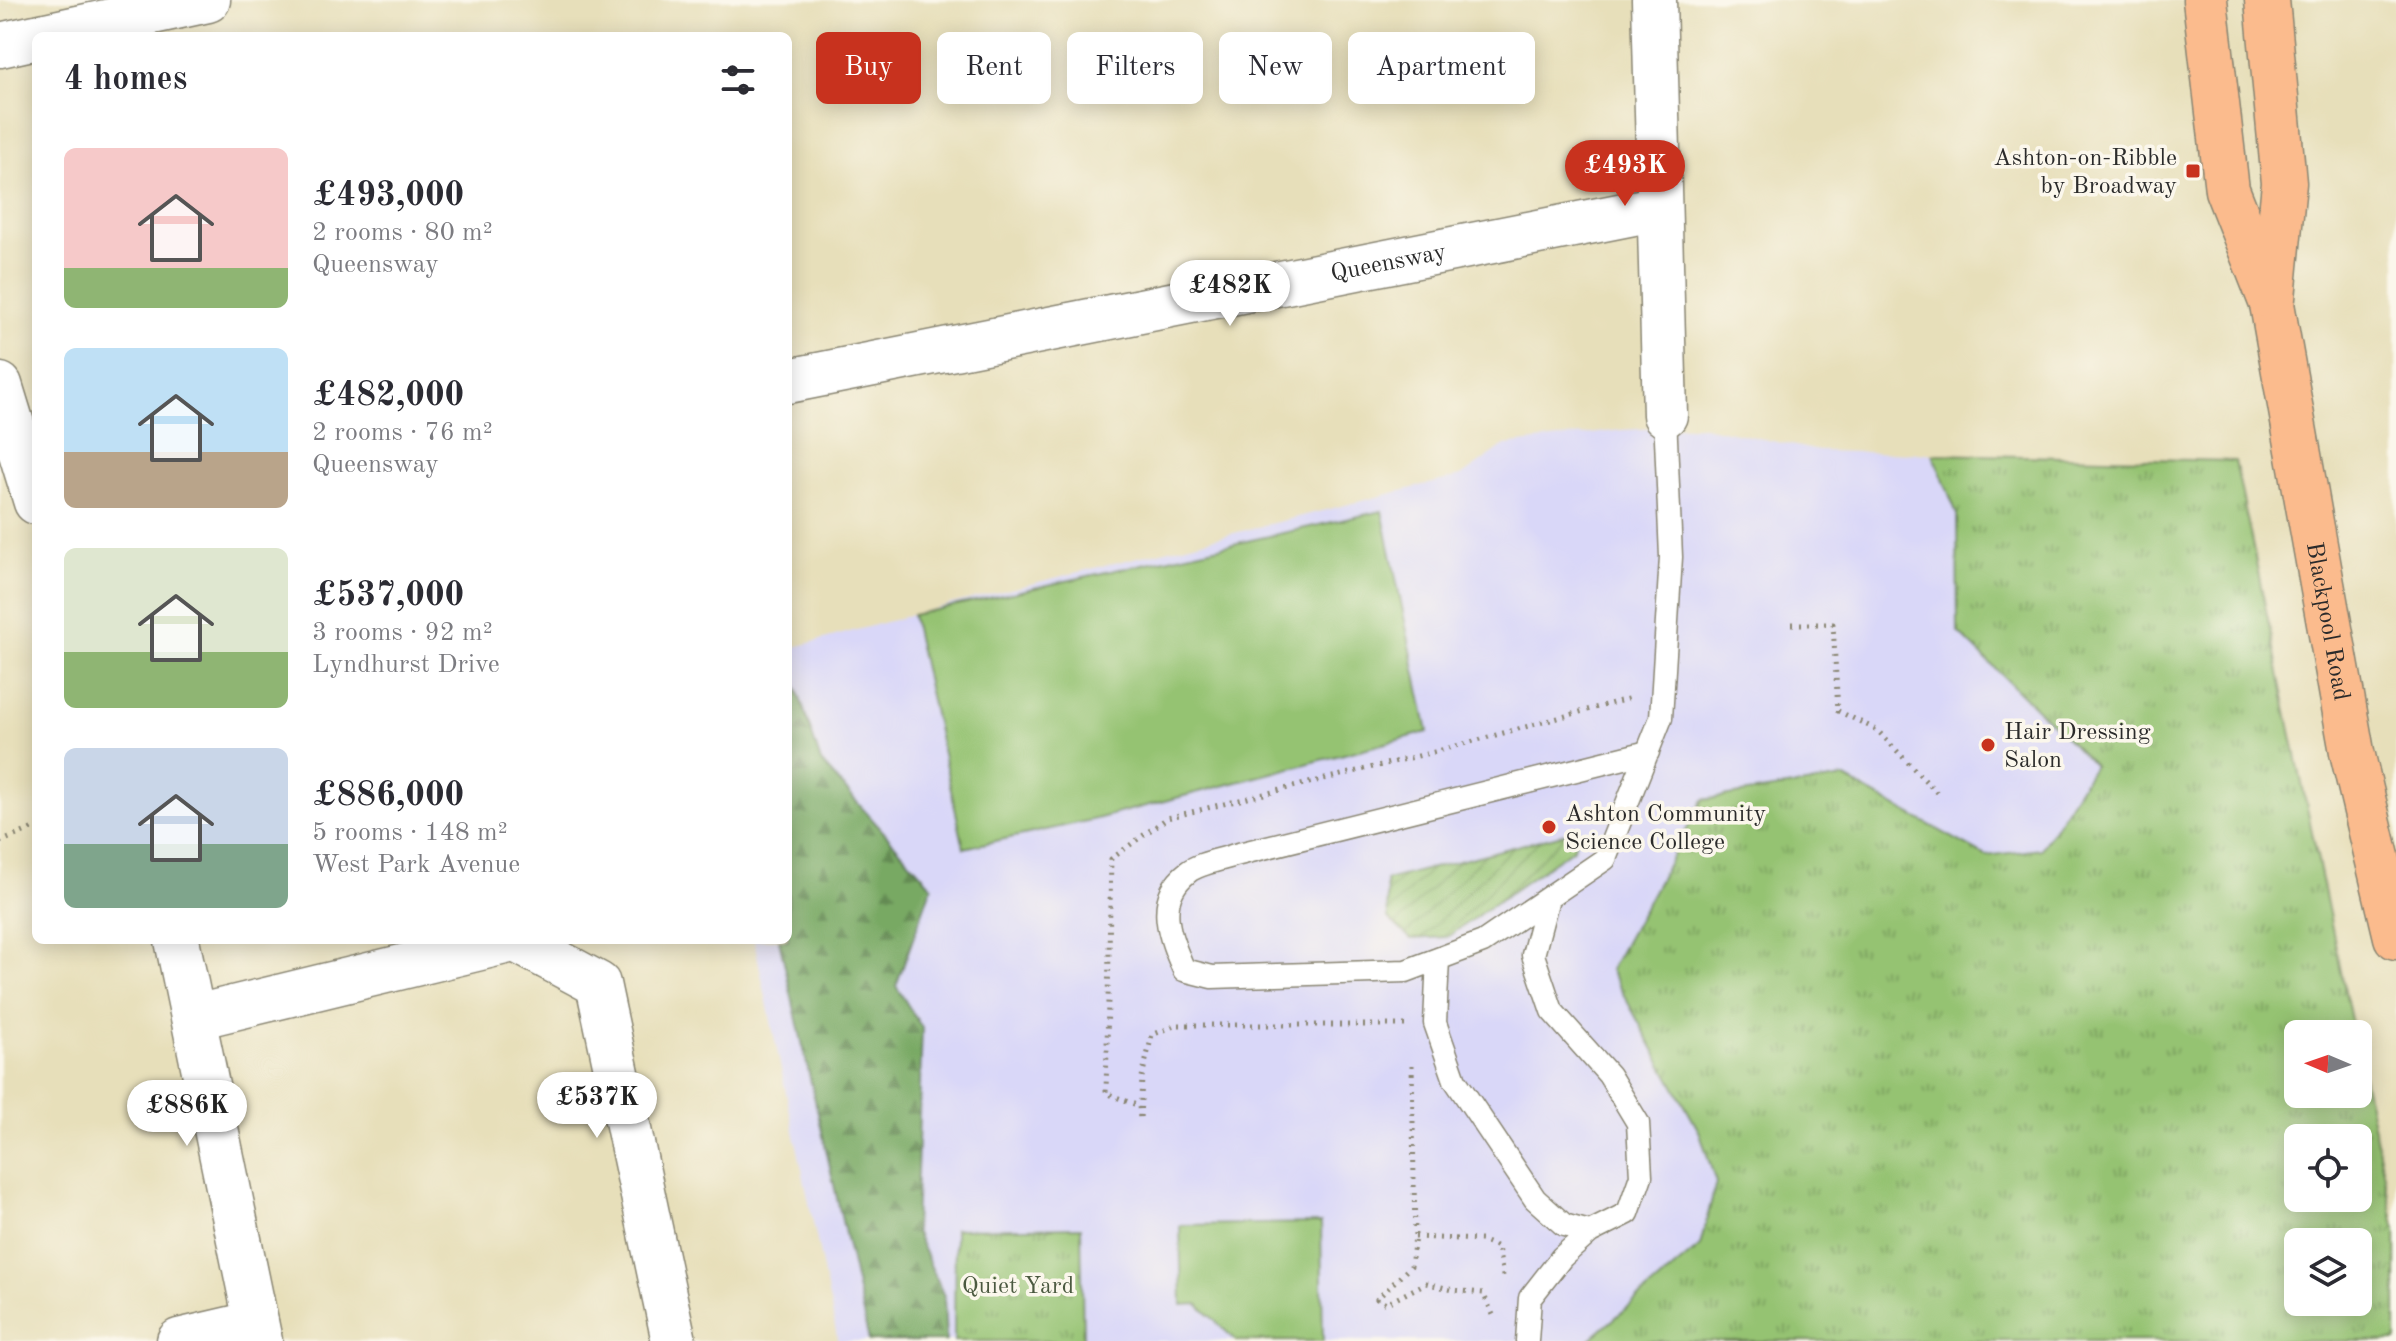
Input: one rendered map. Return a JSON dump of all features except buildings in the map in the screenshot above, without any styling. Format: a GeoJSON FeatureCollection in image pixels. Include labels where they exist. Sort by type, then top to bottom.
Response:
{"type":"FeatureCollection","features":[{"type":"Feature","properties":{"kind":"highway","name":"Blackpool Road"},"geometry":{"type":"LineString","coordinates":[[2205,0],[2227,190],[2272,304],[2352,752],[2396,937]]}},
{"type":"Feature","properties":{"kind":"highway","name":"Blackpool Road"},"geometry":{"type":"LineString","coordinates":[[2267,0],[2284,183],[2272,304]]}},
{"type":"Feature","properties":{"kind":"street"},"geometry":{"type":"LineString","coordinates":[[57,32],[208,0]]}},
{"type":"Feature","properties":{"kind":"street"},"geometry":{"type":"LineString","coordinates":[[1654,0],[1665,415]]}},
{"type":"Feature","properties":{"kind":"street"},"geometry":{"type":"LineString","coordinates":[[0,45],[32,37]]}},
{"type":"Feature","properties":{"kind":"street","name":"Queensway"},"geometry":{"type":"LineString","coordinates":[[792,380],[1659,208]]}},
{"type":"Feature","properties":{"kind":"street"},"geometry":{"type":"LineString","coordinates":[[0,385],[32,489]]}},
{"type":"Feature","properties":{"kind":"street"},"geometry":{"type":"LineString","coordinates":[[178,944],[196,1017],[258,1332],[179,1341]]}},
{"type":"Feature","properties":{"kind":"street"},"geometry":{"type":"LineString","coordinates":[[196,1017],[498,944]]}},
{"type":"Feature","properties":{"kind":"street"},"geometry":{"type":"LineString","coordinates":[[523,944],[598,984],[674,1341]]}},
{"type":"Feature","properties":{"kind":"lane"},"geometry":{"type":"LineString","coordinates":[[1648,752],[1235,855],[1188,871],[1170,895],[1166,928],[1184,970],[1212,977],[1406,971],[1483,942],[1605,859],[1648,752],[1661,718],[1671,557],[1665,415]]}},
{"type":"Feature","properties":{"kind":"lane"},"geometry":{"type":"LineString","coordinates":[[1527,1341],[1530,1298],[1562,1257],[1590,1232],[1628,1213],[1641,1176],[1642,1151],[1638,1123],[1609,1075],[1552,1011],[1533,955],[1548,898]]}},
{"type":"Feature","properties":{"kind":"lane"},"geometry":{"type":"LineString","coordinates":[[1438,959],[1435,1023],[1455,1080],[1535,1199],[1564,1225],[1590,1232]]}},
{"type":"Feature","properties":{"kind":"path"},"geometry":{"type":"LineString","coordinates":[[1792,624],[1833,624],[1838,711],[1877,730],[1940,796]]}},
{"type":"Feature","properties":{"kind":"path"},"geometry":{"type":"LineString","coordinates":[[0,842],[32,829]]}},
{"type":"Feature","properties":{"kind":"path"},"geometry":{"type":"LineString","coordinates":[[1106,1093],[1139,1106],[1140,1120],[1142,1077],[1152,1035],[1177,1025],[1411,1025]]}},
{"type":"Feature","properties":{"kind":"path"},"geometry":{"type":"LineString","coordinates":[[1412,1055],[1415,1237],[1411,1266],[1377,1299],[1386,1304],[1426,1283],[1483,1293],[1497,1322],[1500,1311]]}},
{"type":"Feature","properties":{"kind":"path"},"geometry":{"type":"LineString","coordinates":[[1415,1237],[1481,1240],[1498,1247],[1504,1289]]}},
{"type":"Feature","properties":{"kind":"shaded area","name":"Ashton Community Science College"},"geometry":{"type":"Polygon","coordinates":[[[1703,426],[1818,451],[2235,461],[2351,1020],[2284,1020],[2284,1108],[2370,1108],[2396,1231],[2396,1341],[838,1341],[755,944],[792,944],[792,648],[951,604],[1461,476],[1505,445],[1622,430],[1703,426]]]}},
{"type":"Feature","properties":{"kind":"green space"},"geometry":{"type":"Polygon","coordinates":[[[1933,454],[2235,461],[2351,1020],[2284,1020],[2284,1108],[2370,1108],[2396,1231],[2396,1341],[1588,1341],[1700,1246],[1716,1183],[1700,1133],[1610,970],[1703,800],[1844,778],[1986,856],[2041,849],[2094,765],[1958,632],[1957,514],[1933,454]]]}},
{"type":"Feature","properties":{"kind":"green space"},"geometry":{"type":"Polygon","coordinates":[[[1382,511],[1428,732],[1096,819],[964,848],[912,615],[1382,511]]]}},
{"type":"Feature","properties":{"kind":"green space"},"geometry":{"type":"Polygon","coordinates":[[[792,673],[821,762],[932,886],[896,986],[922,1028],[915,1231],[944,1296],[946,1341],[869,1341],[780,944],[792,944],[792,673]]]}},
{"type":"Feature","properties":{"kind":"green space"},"geometry":{"type":"Polygon","coordinates":[[[1578,830],[1574,848],[1447,937],[1411,939],[1388,918],[1386,880],[1578,830]]]}},
{"type":"Feature","properties":{"kind":"green space"},"geometry":{"type":"Polygon","coordinates":[[[1321,1223],[1323,1341],[1236,1341],[1198,1304],[1182,1305],[1180,1225],[1321,1223]]]}},
{"type":"Feature","properties":{"kind":"green space","name":"Quiet Yard"},"geometry":{"type":"Polygon","coordinates":[[[1081,1227],[1083,1341],[954,1341],[955,1229],[1081,1227]]]}},
{"type":"Feature","properties":{"kind":"place","name":"Ashton-on-Ribble by Broadway"},"geometry":{"type":"Point","coordinates":[2193,171]}},
{"type":"Feature","properties":{"kind":"place","name":"Hair Dressing Salon"},"geometry":{"type":"Point","coordinates":[1988,745]}},
{"type":"Feature","properties":{"kind":"place","name":"Ashton Community Science College"},"geometry":{"type":"Point","coordinates":[1549,827]}}]}
